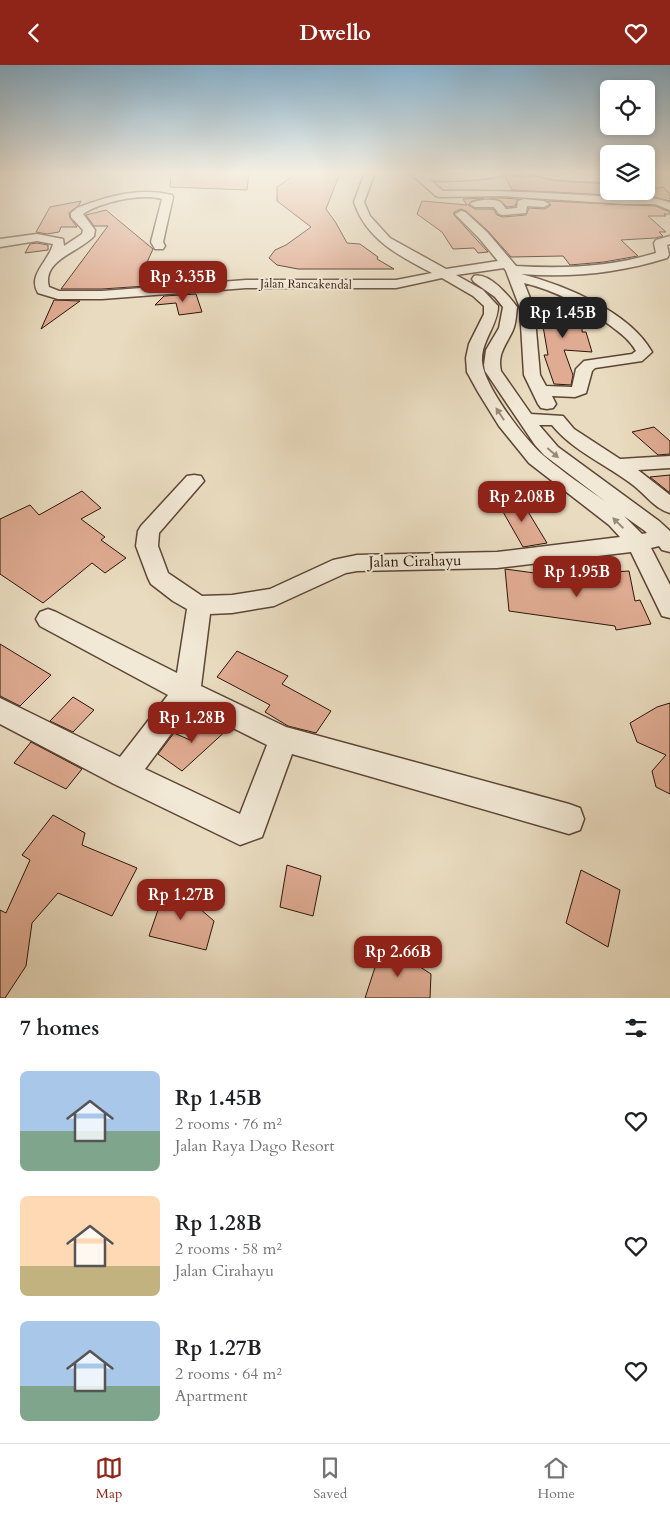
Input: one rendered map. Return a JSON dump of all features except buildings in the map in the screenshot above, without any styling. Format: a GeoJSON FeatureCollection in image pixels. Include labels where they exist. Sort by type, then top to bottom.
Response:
{"type":"FeatureCollection","features":[{"type":"Feature","properties":{"kind":"street"},"geometry":{"type":"LineString","coordinates":[[55,257],[88,236],[88,230],[77,217]]}},
{"type":"Feature","properties":{"kind":"street"},"geometry":{"type":"LineString","coordinates":[[159,246],[158,242],[164,217]]}},
{"type":"Feature","properties":{"kind":"street"},"geometry":{"type":"LineString","coordinates":[[364,217],[394,246],[479,293],[491,306],[491,314],[477,344],[474,358],[475,371],[486,392],[505,421],[536,459],[616,520],[638,543],[670,609]]}},
{"type":"Feature","properties":{"kind":"street"},"geometry":{"type":"LineString","coordinates":[[378,217],[380,222],[401,239],[427,254],[461,269],[494,289],[509,303],[506,329],[492,353],[491,365],[506,391],[541,441],[551,451],[667,541]]}},
{"type":"Feature","properties":{"kind":"street"},"geometry":{"type":"LineString","coordinates":[[464,217],[483,235],[511,270],[526,308],[532,375],[557,420],[568,433],[642,481],[670,506]]}},
{"type":"Feature","properties":{"kind":"street"},"geometry":{"type":"LineString","coordinates":[[0,243],[40,237],[51,238],[59,242],[55,257]]}},
{"type":"Feature","properties":{"kind":"street"},"geometry":{"type":"LineString","coordinates":[[511,270],[576,273],[634,263],[663,255],[660,243],[670,240]]}},
{"type":"Feature","properties":{"kind":"street","name":"Jalan Rancakendal"},"geometry":{"type":"LineString","coordinates":[[55,257],[45,268],[40,280],[41,287],[47,293],[58,295],[102,295],[246,283],[384,285],[412,282],[444,273]]}},
{"type":"Feature","properties":{"kind":"street"},"geometry":{"type":"LineString","coordinates":[[444,273],[486,264],[511,270],[571,293],[597,309],[639,341],[644,352],[636,358],[590,364],[584,369],[580,389],[575,392],[540,391]]}},
{"type":"Feature","properties":{"kind":"street"},"geometry":{"type":"LineString","coordinates":[[475,371],[493,371]]}},
{"type":"Feature","properties":{"kind":"street"},"geometry":{"type":"LineString","coordinates":[[486,392],[506,391]]}},
{"type":"Feature","properties":{"kind":"street"},"geometry":{"type":"LineString","coordinates":[[527,419],[557,420]]}},
{"type":"Feature","properties":{"kind":"street"},"geometry":{"type":"LineString","coordinates":[[616,465],[670,462]]}},
{"type":"Feature","properties":{"kind":"street"},"geometry":{"type":"LineString","coordinates":[[124,774],[187,691],[199,605],[181,595],[159,578],[146,546],[149,531],[194,481]]}},
{"type":"Feature","properties":{"kind":"street","name":"Jalan Cirahayu"},"geometry":{"type":"LineString","coordinates":[[199,605],[232,604],[274,597],[341,566],[357,563],[497,559],[667,541]]}},
{"type":"Feature","properties":{"kind":"street"},"geometry":{"type":"LineString","coordinates":[[48,619],[247,723],[282,739],[569,819]]}},
{"type":"Feature","properties":{"kind":"street"},"geometry":{"type":"LineString","coordinates":[[0,710],[124,774],[240,830],[245,830],[251,826],[282,739]]}}]}
